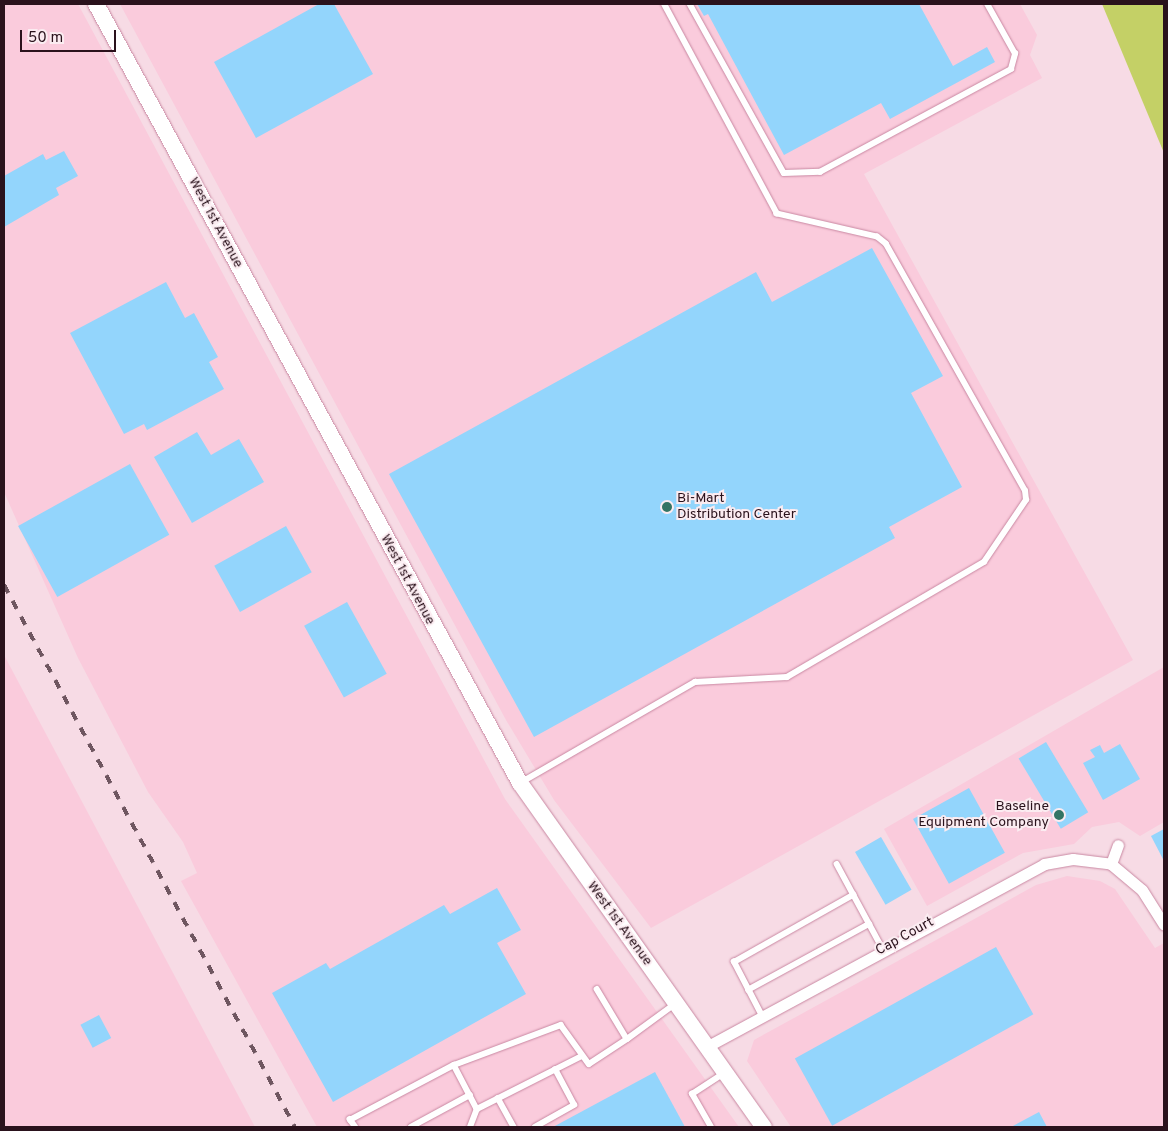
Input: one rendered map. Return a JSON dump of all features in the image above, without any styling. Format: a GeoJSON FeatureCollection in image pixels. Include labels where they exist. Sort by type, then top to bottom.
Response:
{"type":"FeatureCollection","features":[{"type":"Feature","properties":{"kind":"street","name":"West 1st Avenue"},"geometry":{"type":"LineString","coordinates":[[96,4],[520,782],[764,1127]]}},
{"type":"Feature","properties":{"kind":"street"},"geometry":{"type":"LineString","coordinates":[[1118,846],[1111,864],[1142,890],[1164,925]]}},
{"type":"Feature","properties":{"kind":"street","name":"Cap Court"},"geometry":{"type":"LineString","coordinates":[[708,1046],[1032,868],[1072,859],[1111,864]]}},
{"type":"Feature","properties":{"kind":"lane"},"geometry":{"type":"LineString","coordinates":[[520,782],[696,682],[787,677],[984,562],[1026,500],[1025,491],[886,244],[877,238],[777,214],[664,4]]}},
{"type":"Feature","properties":{"kind":"lane"},"geometry":{"type":"LineString","coordinates":[[690,4],[784,173],[820,172],[1011,70],[1015,54],[988,4]]}},
{"type":"Feature","properties":{"kind":"lane"},"geometry":{"type":"LineString","coordinates":[[836,864],[883,949]]}},
{"type":"Feature","properties":{"kind":"lane"},"geometry":{"type":"LineString","coordinates":[[762,1016],[734,962],[854,895]]}},
{"type":"Feature","properties":{"kind":"lane"},"geometry":{"type":"LineString","coordinates":[[748,990],[869,924]]}},
{"type":"Feature","properties":{"kind":"lane"},"geometry":{"type":"LineString","coordinates":[[596,989],[627,1039]]}},
{"type":"Feature","properties":{"kind":"lane"},"geometry":{"type":"LineString","coordinates":[[355,1127],[350,1120],[454,1065],[561,1025],[580,1057],[590,1064],[676,1002]]}},
{"type":"Feature","properties":{"kind":"lane"},"geometry":{"type":"LineString","coordinates":[[470,1127],[477,1109],[580,1057]]}},
{"type":"Feature","properties":{"kind":"lane"},"geometry":{"type":"LineString","coordinates":[[454,1065],[477,1109]]}},
{"type":"Feature","properties":{"kind":"lane"},"geometry":{"type":"LineString","coordinates":[[535,1127],[574,1105],[555,1070]]}},
{"type":"Feature","properties":{"kind":"lane"},"geometry":{"type":"LineString","coordinates":[[711,1127],[692,1094],[726,1072]]}},
{"type":"Feature","properties":{"kind":"lane"},"geometry":{"type":"LineString","coordinates":[[411,1127],[470,1095]]}},
{"type":"Feature","properties":{"kind":"lane"},"geometry":{"type":"LineString","coordinates":[[498,1098],[514,1127]]}},
{"type":"Feature","properties":{"kind":"shaded area"},"geometry":{"type":"Polygon","coordinates":[[[4,4],[78,4],[505,799],[739,1127],[317,1127],[181,881],[197,873],[183,842],[148,792],[78,658],[4,492],[4,4]]]}},
{"type":"Feature","properties":{"kind":"shaded area"},"geometry":{"type":"Polygon","coordinates":[[[120,4],[1020,4],[1037,35],[1030,55],[1042,78],[864,174],[1133,660],[651,928],[554,800],[506,720],[120,4]]]}},
{"type":"Feature","properties":{"kind":"shaded area"},"geometry":{"type":"Polygon","coordinates":[[[4,655],[255,1127],[4,1127],[4,655]]]}},
{"type":"Feature","properties":{"kind":"shaded area"},"geometry":{"type":"Polygon","coordinates":[[[1164,667],[1164,822],[1140,836],[1119,822],[1092,827],[1074,844],[1023,853],[927,906],[884,829],[1164,667]]]}},
{"type":"Feature","properties":{"kind":"shaded area"},"geometry":{"type":"Polygon","coordinates":[[[1067,876],[1100,881],[1115,889],[1155,948],[1164,943],[1164,1127],[791,1127],[747,1061],[754,1040],[1036,885],[1067,876]]]}},
{"type":"Feature","properties":{"kind":"green space"},"geometry":{"type":"Polygon","coordinates":[[[1102,4],[1164,4],[1164,153],[1102,4]]]}},
{"type":"Feature","properties":{"kind":"building"},"geometry":{"type":"Polygon","coordinates":[[[319,4],[334,4],[373,74],[256,138],[214,62],[319,4]]]}},
{"type":"Feature","properties":{"kind":"building"},"geometry":{"type":"Polygon","coordinates":[[[697,4],[919,4],[953,66],[987,47],[995,62],[890,119],[881,103],[784,155],[708,14],[704,16],[697,4]]]}},
{"type":"Feature","properties":{"kind":"building"},"geometry":{"type":"Polygon","coordinates":[[[64,151],[78,176],[56,188],[59,195],[4,227],[4,176],[43,154],[46,160],[64,151]]]}},
{"type":"Feature","properties":{"kind":"building","name":"Bi-Mart Distribution Center"},"geometry":{"type":"Polygon","coordinates":[[[872,248],[943,376],[911,393],[962,487],[889,527],[895,538],[534,737],[389,474],[756,272],[772,302],[872,248]]]}},
{"type":"Feature","properties":{"kind":"building"},"geometry":{"type":"Polygon","coordinates":[[[166,282],[185,318],[194,313],[218,357],[209,362],[224,389],[147,430],[144,424],[124,434],[70,333],[166,282]]]}},
{"type":"Feature","properties":{"kind":"building"},"geometry":{"type":"Polygon","coordinates":[[[197,432],[211,455],[239,439],[264,482],[192,523],[154,457],[197,432]]]}},
{"type":"Feature","properties":{"kind":"building"},"geometry":{"type":"Polygon","coordinates":[[[130,464],[169,535],[57,597],[18,526],[130,464]]]}},
{"type":"Feature","properties":{"kind":"building"},"geometry":{"type":"Polygon","coordinates":[[[286,526],[312,572],[240,612],[214,566],[286,526]]]}},
{"type":"Feature","properties":{"kind":"building"},"geometry":{"type":"Polygon","coordinates":[[[347,602],[387,674],[344,697],[304,626],[347,602]]]}},
{"type":"Feature","properties":{"kind":"building"},"geometry":{"type":"Polygon","coordinates":[[[1046,742],[1088,812],[1061,829],[1019,758],[1046,742]]]}},
{"type":"Feature","properties":{"kind":"building"},"geometry":{"type":"Polygon","coordinates":[[[1120,744],[1140,779],[1103,800],[1083,763],[1095,757],[1090,750],[1100,745],[1104,753],[1120,744]]]}},
{"type":"Feature","properties":{"kind":"building"},"geometry":{"type":"Polygon","coordinates":[[[969,788],[1005,853],[949,884],[913,819],[969,788]]]}},
{"type":"Feature","properties":{"kind":"building"},"geometry":{"type":"Polygon","coordinates":[[[1164,829],[1164,861],[1151,836],[1164,829]]]}},
{"type":"Feature","properties":{"kind":"building"},"geometry":{"type":"Polygon","coordinates":[[[881,837],[911,890],[886,905],[855,852],[881,837]]]}},
{"type":"Feature","properties":{"kind":"building"},"geometry":{"type":"Polygon","coordinates":[[[497,888],[521,930],[497,943],[526,994],[333,1102],[272,993],[326,963],[330,969],[444,905],[450,914],[497,888]]]}},
{"type":"Feature","properties":{"kind":"building"},"geometry":{"type":"Polygon","coordinates":[[[996,947],[1033,1014],[832,1126],[795,1059],[996,947]]]}},
{"type":"Feature","properties":{"kind":"building"},"geometry":{"type":"Polygon","coordinates":[[[99,1015],[111,1038],[93,1048],[80,1025],[99,1015]]]}},
{"type":"Feature","properties":{"kind":"building"},"geometry":{"type":"Polygon","coordinates":[[[655,1072],[685,1127],[553,1127],[655,1072]]]}},
{"type":"Feature","properties":{"kind":"building"},"geometry":{"type":"Polygon","coordinates":[[[1039,1112],[1047,1127],[1011,1127],[1039,1112]]]}},
{"type":"Feature","properties":{"kind":"railway"},"geometry":{"type":"LineString","coordinates":[[4,585],[295,1127]]}},
{"type":"Feature","properties":{"kind":"place","name":"Bi-Mart Distribution Center"},"geometry":{"type":"Point","coordinates":[667,507]}},
{"type":"Feature","properties":{"kind":"place","name":"Baseline Equipment Company"},"geometry":{"type":"Point","coordinates":[1059,815]}}]}
